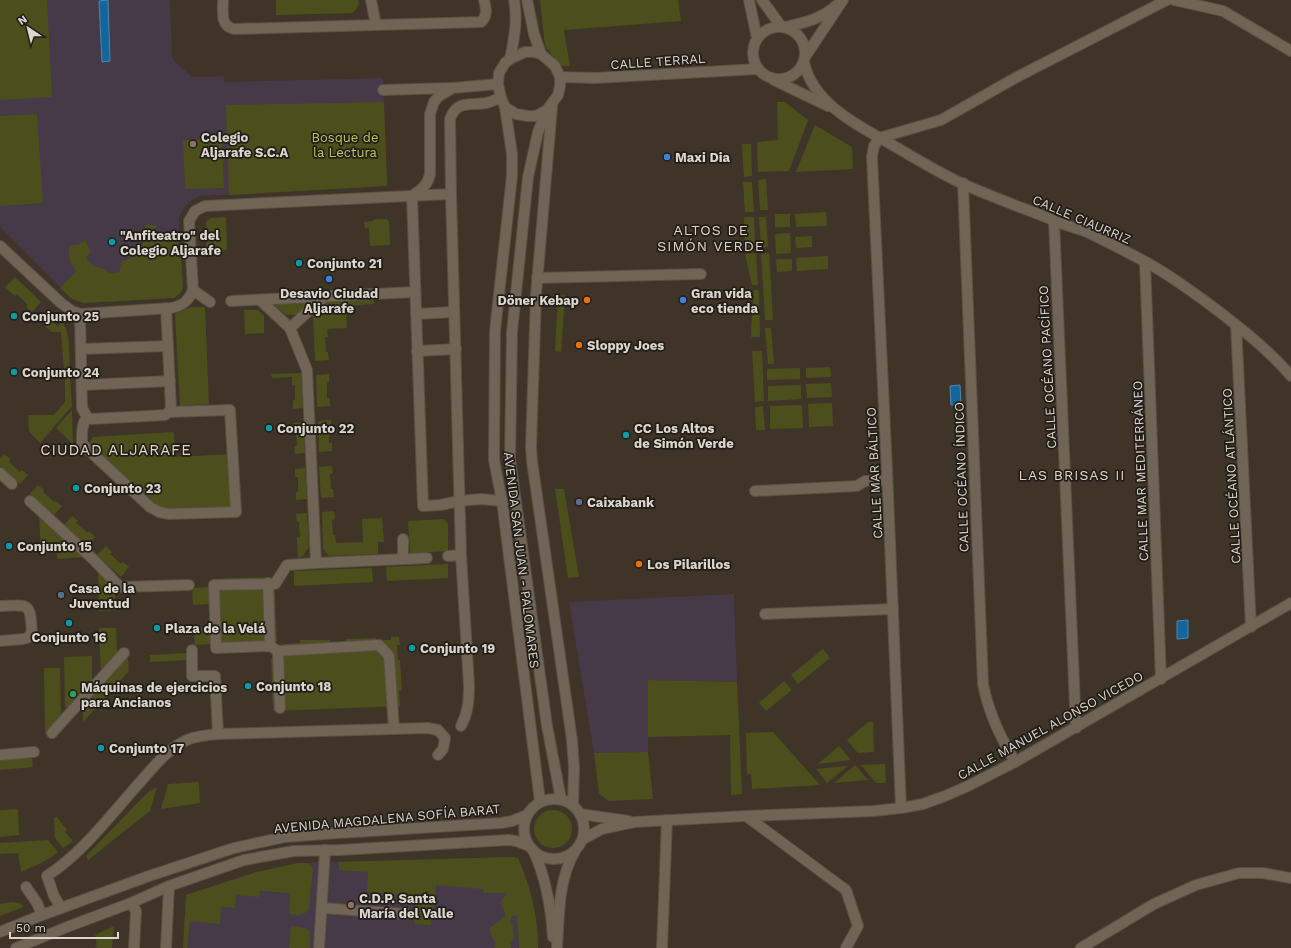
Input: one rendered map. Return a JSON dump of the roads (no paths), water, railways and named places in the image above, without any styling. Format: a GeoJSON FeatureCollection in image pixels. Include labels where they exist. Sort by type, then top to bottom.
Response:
{"type":"FeatureCollection","features":[{"type":"Feature","properties":{"kind":"street"},"geometry":{"type":"LineString","coordinates":[[223,0],[225,23],[227,26],[234,29],[480,22],[485,18],[486,11],[484,0]]}},
{"type":"Feature","properties":{"kind":"street"},"geometry":{"type":"LineString","coordinates":[[371,0],[376,25]]}},
{"type":"Feature","properties":{"kind":"street"},"geometry":{"type":"LineString","coordinates":[[510,59],[514,43],[516,8],[514,0]]}},
{"type":"Feature","properties":{"kind":"street"},"geometry":{"type":"LineString","coordinates":[[527,0],[534,34],[541,54]]}},
{"type":"Feature","properties":{"kind":"street"},"geometry":{"type":"LineString","coordinates":[[749,0],[757,38]]}},
{"type":"Feature","properties":{"kind":"street"},"geometry":{"type":"LineString","coordinates":[[762,0],[783,26],[794,30],[799,35],[806,52],[805,60]]}},
{"type":"Feature","properties":{"kind":"street"},"geometry":{"type":"LineString","coordinates":[[843,0],[799,71],[786,78],[777,79],[768,77],[758,69],[753,57],[753,48],[757,38],[768,28],[805,22],[821,16],[833,9],[843,0]]}},
{"type":"Feature","properties":{"kind":"street"},"geometry":{"type":"LineString","coordinates":[[879,138],[941,120],[1017,77],[1167,0]]}},
{"type":"Feature","properties":{"kind":"street"},"geometry":{"type":"LineString","coordinates":[[1174,0],[1223,11],[1291,51]]}},
{"type":"Feature","properties":{"kind":"street"},"geometry":{"type":"LineString","coordinates":[[525,52],[541,54],[555,66],[560,77],[558,95],[550,107],[536,116],[516,114],[503,102],[498,84],[500,73],[505,63],[525,52]]}},
{"type":"Feature","properties":{"kind":"street","name":"CALLE CIAURRIZ"},"geometry":{"type":"LineString","coordinates":[[805,60],[808,77],[816,90],[827,102],[843,115]]}},
{"type":"Feature","properties":{"kind":"street","name":"CALLE TERRAL"},"geometry":{"type":"LineString","coordinates":[[560,77],[595,78],[758,69]]}},
{"type":"Feature","properties":{"kind":"street","name":"CALLE CIAURRIZ"},"geometry":{"type":"LineString","coordinates":[[768,77],[843,115],[879,138],[963,184],[1054,221],[1086,232],[1145,262],[1192,292],[1236,325],[1259,344],[1291,376]]}},
{"type":"Feature","properties":{"kind":"street"},"geometry":{"type":"LineString","coordinates":[[383,90],[453,88],[498,84]]}},
{"type":"Feature","properties":{"kind":"street"},"geometry":{"type":"LineString","coordinates":[[412,196],[423,188],[429,179],[431,108],[439,96],[453,88]]}},
{"type":"Feature","properties":{"kind":"street"},"geometry":{"type":"LineString","coordinates":[[461,726],[468,706],[469,684],[461,555],[450,119],[452,113],[458,107],[464,105],[503,102]]}},
{"type":"Feature","properties":{"kind":"street","name":"AVENIDA SAN JUAN - PALOMARES"},"geometry":{"type":"LineString","coordinates":[[503,102],[512,154],[512,176],[495,331],[494,460],[502,501],[540,802]]}},
{"type":"Feature","properties":{"kind":"street"},"geometry":{"type":"LineString","coordinates":[[550,107],[537,278],[531,447],[572,740],[574,768],[573,805]]}},
{"type":"Feature","properties":{"kind":"street","name":"AVENIDA SAN JUAN - PALOMARES"},"geometry":{"type":"LineString","coordinates":[[550,107],[538,132],[528,177],[512,332],[510,459],[547,726],[561,799]]}},
{"type":"Feature","properties":{"kind":"street","name":"CALLE MAR BÁLTICO"},"geometry":{"type":"LineString","coordinates":[[879,138],[874,146],[872,157],[901,808]]}},
{"type":"Feature","properties":{"kind":"street","name":"CALLE OCÉANO ÍNDICO"},"geometry":{"type":"LineString","coordinates":[[963,184],[983,684],[993,720],[1001,738],[1015,762]]}},
{"type":"Feature","properties":{"kind":"street"},"geometry":{"type":"LineString","coordinates":[[0,246],[61,303],[72,311],[80,314],[166,308],[182,305],[188,300],[193,290],[189,221],[195,211],[205,206],[451,194]]}},
{"type":"Feature","properties":{"kind":"street"},"geometry":{"type":"LineString","coordinates":[[412,196],[423,506],[481,499],[502,501]]}},
{"type":"Feature","properties":{"kind":"street","name":"CALLE OCÉANO PACÍFICO"},"geometry":{"type":"LineString","coordinates":[[1054,221],[1076,728]]}},
{"type":"Feature","properties":{"kind":"street","name":"CALLE MAR MEDITERRÁNEO"},"geometry":{"type":"LineString","coordinates":[[1145,262],[1161,679]]}},
{"type":"Feature","properties":{"kind":"street"},"geometry":{"type":"LineString","coordinates":[[537,278],[701,274]]}},
{"type":"Feature","properties":{"kind":"street"},"geometry":{"type":"LineString","coordinates":[[193,290],[210,302]]}},
{"type":"Feature","properties":{"kind":"street"},"geometry":{"type":"LineString","coordinates":[[231,301],[415,292]]}},
{"type":"Feature","properties":{"kind":"street"},"geometry":{"type":"LineString","coordinates":[[290,328],[325,296]]}},
{"type":"Feature","properties":{"kind":"street"},"geometry":{"type":"LineString","coordinates":[[260,300],[290,328],[308,370],[316,563]]}},
{"type":"Feature","properties":{"kind":"street"},"geometry":{"type":"LineString","coordinates":[[166,308],[171,408],[169,412]]}},
{"type":"Feature","properties":{"kind":"street"},"geometry":{"type":"LineString","coordinates":[[416,314],[454,312]]}},
{"type":"Feature","properties":{"kind":"street"},"geometry":{"type":"LineString","coordinates":[[80,314],[82,408],[87,417],[91,419],[121,418],[165,415],[169,412],[230,410],[236,512],[169,514],[159,512],[150,507],[82,444],[83,426],[87,417]]}},
{"type":"Feature","properties":{"kind":"street","name":"CALLE OCÉANO ATLÁNTICO"},"geometry":{"type":"LineString","coordinates":[[1236,325],[1251,627]]}},
{"type":"Feature","properties":{"kind":"street"},"geometry":{"type":"LineString","coordinates":[[81,349],[168,346]]}},
{"type":"Feature","properties":{"kind":"street"},"geometry":{"type":"LineString","coordinates":[[417,351],[456,349]]}},
{"type":"Feature","properties":{"kind":"street"},"geometry":{"type":"LineString","coordinates":[[82,384],[170,381]]}},
{"type":"Feature","properties":{"kind":"street"},"geometry":{"type":"LineString","coordinates":[[0,473],[12,484]]}},
{"type":"Feature","properties":{"kind":"street"},"geometry":{"type":"LineString","coordinates":[[755,491],[858,486],[865,481],[887,480]]}},
{"type":"Feature","properties":{"kind":"street"},"geometry":{"type":"LineString","coordinates":[[30,500],[93,559],[120,587],[189,585]]}},
{"type":"Feature","properties":{"kind":"street"},"geometry":{"type":"LineString","coordinates":[[403,539],[403,559]]}},
{"type":"Feature","properties":{"kind":"street"},"geometry":{"type":"LineString","coordinates":[[448,556],[461,555]]}},
{"type":"Feature","properties":{"kind":"street"},"geometry":{"type":"LineString","coordinates":[[394,729],[389,656],[378,646],[274,649],[216,648],[214,585],[275,584],[287,565],[427,558]]}},
{"type":"Feature","properties":{"kind":"street"},"geometry":{"type":"LineString","coordinates":[[268,583],[280,708]]}},
{"type":"Feature","properties":{"kind":"street","name":"CALLE MANUEL ALONSO VICEDO"},"geometry":{"type":"LineString","coordinates":[[583,839],[602,829],[635,822],[746,816],[874,812],[922,804],[968,786],[1015,762],[1291,603]]}},
{"type":"Feature","properties":{"kind":"street"},"geometry":{"type":"LineString","coordinates":[[0,606],[26,607],[30,613],[32,633],[27,638],[23,639],[0,641]]}},
{"type":"Feature","properties":{"kind":"street"},"geometry":{"type":"LineString","coordinates":[[765,614],[892,609]]}},
{"type":"Feature","properties":{"kind":"street"},"geometry":{"type":"LineString","coordinates":[[192,650],[192,676],[215,676],[218,734]]}},
{"type":"Feature","properties":{"kind":"street"},"geometry":{"type":"LineString","coordinates":[[52,733],[124,654]]}},
{"type":"Feature","properties":{"kind":"street"},"geometry":{"type":"LineString","coordinates":[[61,908],[46,876],[82,848],[164,756],[176,746],[188,740],[200,736],[218,734],[428,728],[438,730],[443,735],[445,741],[443,749],[438,755]]}},
{"type":"Feature","properties":{"kind":"street"},"geometry":{"type":"LineString","coordinates":[[0,755],[34,752]]}},
{"type":"Feature","properties":{"kind":"street"},"geometry":{"type":"LineString","coordinates":[[554,948],[546,887],[540,867],[525,838],[524,821],[530,809],[540,802],[551,799],[561,799],[573,805],[580,814],[584,825],[583,839],[575,849],[567,867],[563,886],[557,948]]}},
{"type":"Feature","properties":{"kind":"street","name":"CALLE MANUEL ALONSO VICEDO"},"geometry":{"type":"LineString","coordinates":[[580,814],[635,822]]}},
{"type":"Feature","properties":{"kind":"street","name":"AVENIDA MAGDALENA SOFÍA BARAT"},"geometry":{"type":"LineString","coordinates":[[0,932],[149,876],[234,848],[284,837],[501,823],[512,821],[527,815]]}},
{"type":"Feature","properties":{"kind":"street"},"geometry":{"type":"LineString","coordinates":[[746,816],[846,890],[858,926],[846,948]]}},
{"type":"Feature","properties":{"kind":"street"},"geometry":{"type":"LineString","coordinates":[[662,948],[667,820]]}},
{"type":"Feature","properties":{"kind":"street","name":"AVENIDA MAGDALENA SOFÍA BARAT"},"geometry":{"type":"LineString","coordinates":[[16,948],[131,903],[170,886],[244,860],[294,851],[508,840],[516,841],[531,848]]}},
{"type":"Feature","properties":{"kind":"street"},"geometry":{"type":"LineString","coordinates":[[531,848],[536,853],[553,859],[563,857],[575,849]]}},
{"type":"Feature","properties":{"kind":"street"},"geometry":{"type":"LineString","coordinates":[[319,948],[325,850]]}},
{"type":"Feature","properties":{"kind":"street"},"geometry":{"type":"LineString","coordinates":[[1081,948],[1154,904],[1196,885],[1239,873],[1264,873],[1291,878]]}},
{"type":"Feature","properties":{"kind":"street"},"geometry":{"type":"LineString","coordinates":[[166,948],[170,886]]}},
{"type":"Feature","properties":{"kind":"street"},"geometry":{"type":"LineString","coordinates":[[26,887],[37,903],[42,915]]}},
{"type":"Feature","properties":{"kind":"street"},"geometry":{"type":"LineString","coordinates":[[131,903],[136,911],[134,948]]}},
{"type":"Feature","properties":{"kind":"street"},"geometry":{"type":"LineString","coordinates":[[322,908],[407,914]]}},
{"type":"Feature","properties":{"kind":"water"},"geometry":{"type":"Polygon","coordinates":[[[108,0],[110,61],[102,62],[99,1],[108,0]]]}},
{"type":"Feature","properties":{"kind":"water"},"geometry":{"type":"Polygon","coordinates":[[[960,385],[961,405],[951,405],[950,386],[960,385]]]}},
{"type":"Feature","properties":{"kind":"water"},"geometry":{"type":"Polygon","coordinates":[[[1188,620],[1188,638],[1177,639],[1177,621],[1188,620]]]}},
{"type":"Feature","properties":{"kind":"place","name":"Colegio Aljarafe S.C.A"},"geometry":{"type":"Point","coordinates":[193,144]}},
{"type":"Feature","properties":{"kind":"place","name":"Maxi Dia"},"geometry":{"type":"Point","coordinates":[667,157]}},
{"type":"Feature","properties":{"kind":"place","name":"\"Anfiteatro\" del Colegio Aljarafe"},"geometry":{"type":"Point","coordinates":[112,242]}},
{"type":"Feature","properties":{"kind":"place","name":"Conjunto 21"},"geometry":{"type":"Point","coordinates":[299,263]}},
{"type":"Feature","properties":{"kind":"place","name":"Desavio Ciudad Aljarafe"},"geometry":{"type":"Point","coordinates":[329,279]}},
{"type":"Feature","properties":{"kind":"place","name":"Döner Kebap"},"geometry":{"type":"Point","coordinates":[587,300]}},
{"type":"Feature","properties":{"kind":"place","name":"Gran vida eco tienda"},"geometry":{"type":"Point","coordinates":[683,300]}},
{"type":"Feature","properties":{"kind":"place","name":"Conjunto 25"},"geometry":{"type":"Point","coordinates":[14,316]}},
{"type":"Feature","properties":{"kind":"place","name":"Sloppy Joes"},"geometry":{"type":"Point","coordinates":[579,345]}},
{"type":"Feature","properties":{"kind":"place","name":"Conjunto 24"},"geometry":{"type":"Point","coordinates":[14,372]}},
{"type":"Feature","properties":{"kind":"place","name":"Conjunto 22"},"geometry":{"type":"Point","coordinates":[269,428]}},
{"type":"Feature","properties":{"kind":"place","name":"CC Los Altos de Simón Verde"},"geometry":{"type":"Point","coordinates":[626,435]}},
{"type":"Feature","properties":{"kind":"place","name":"Conjunto 23"},"geometry":{"type":"Point","coordinates":[76,488]}},
{"type":"Feature","properties":{"kind":"place","name":"Caixabank"},"geometry":{"type":"Point","coordinates":[579,502]}},
{"type":"Feature","properties":{"kind":"place","name":"Conjunto 15"},"geometry":{"type":"Point","coordinates":[9,546]}},
{"type":"Feature","properties":{"kind":"place","name":"Los Pilarillos"},"geometry":{"type":"Point","coordinates":[639,564]}},
{"type":"Feature","properties":{"kind":"place","name":"Casa de la Juventud"},"geometry":{"type":"Point","coordinates":[61,595]}},
{"type":"Feature","properties":{"kind":"place","name":"Conjunto 16"},"geometry":{"type":"Point","coordinates":[69,623]}},
{"type":"Feature","properties":{"kind":"place","name":"Plaza de la Velá"},"geometry":{"type":"Point","coordinates":[157,628]}},
{"type":"Feature","properties":{"kind":"place","name":"Conjunto 19"},"geometry":{"type":"Point","coordinates":[412,648]}},
{"type":"Feature","properties":{"kind":"place","name":"Conjunto 18"},"geometry":{"type":"Point","coordinates":[248,686]}},
{"type":"Feature","properties":{"kind":"place","name":"Máquinas de ejercicios para Ancianos"},"geometry":{"type":"Point","coordinates":[73,694]}},
{"type":"Feature","properties":{"kind":"place","name":"Conjunto 17"},"geometry":{"type":"Point","coordinates":[101,748]}},
{"type":"Feature","properties":{"kind":"place","name":"C.D.P. Santa María del Valle"},"geometry":{"type":"Point","coordinates":[351,905]}},
{"type":"Feature","properties":{"kind":"district","name":"ALTOS DE SIMÓN VERDE"},"geometry":{"type":"Point","coordinates":[711,238]}},
{"type":"Feature","properties":{"kind":"district","name":"CIUDAD ALJARAFE"},"geometry":{"type":"Point","coordinates":[116,450]}},
{"type":"Feature","properties":{"kind":"district","name":"LAS BRISAS II"},"geometry":{"type":"Point","coordinates":[1072,475]}},
{"type":"Feature","properties":{"kind":"park label","name":"Bosque de la Lectura"},"geometry":{"type":"Point","coordinates":[345,144]}}]}
